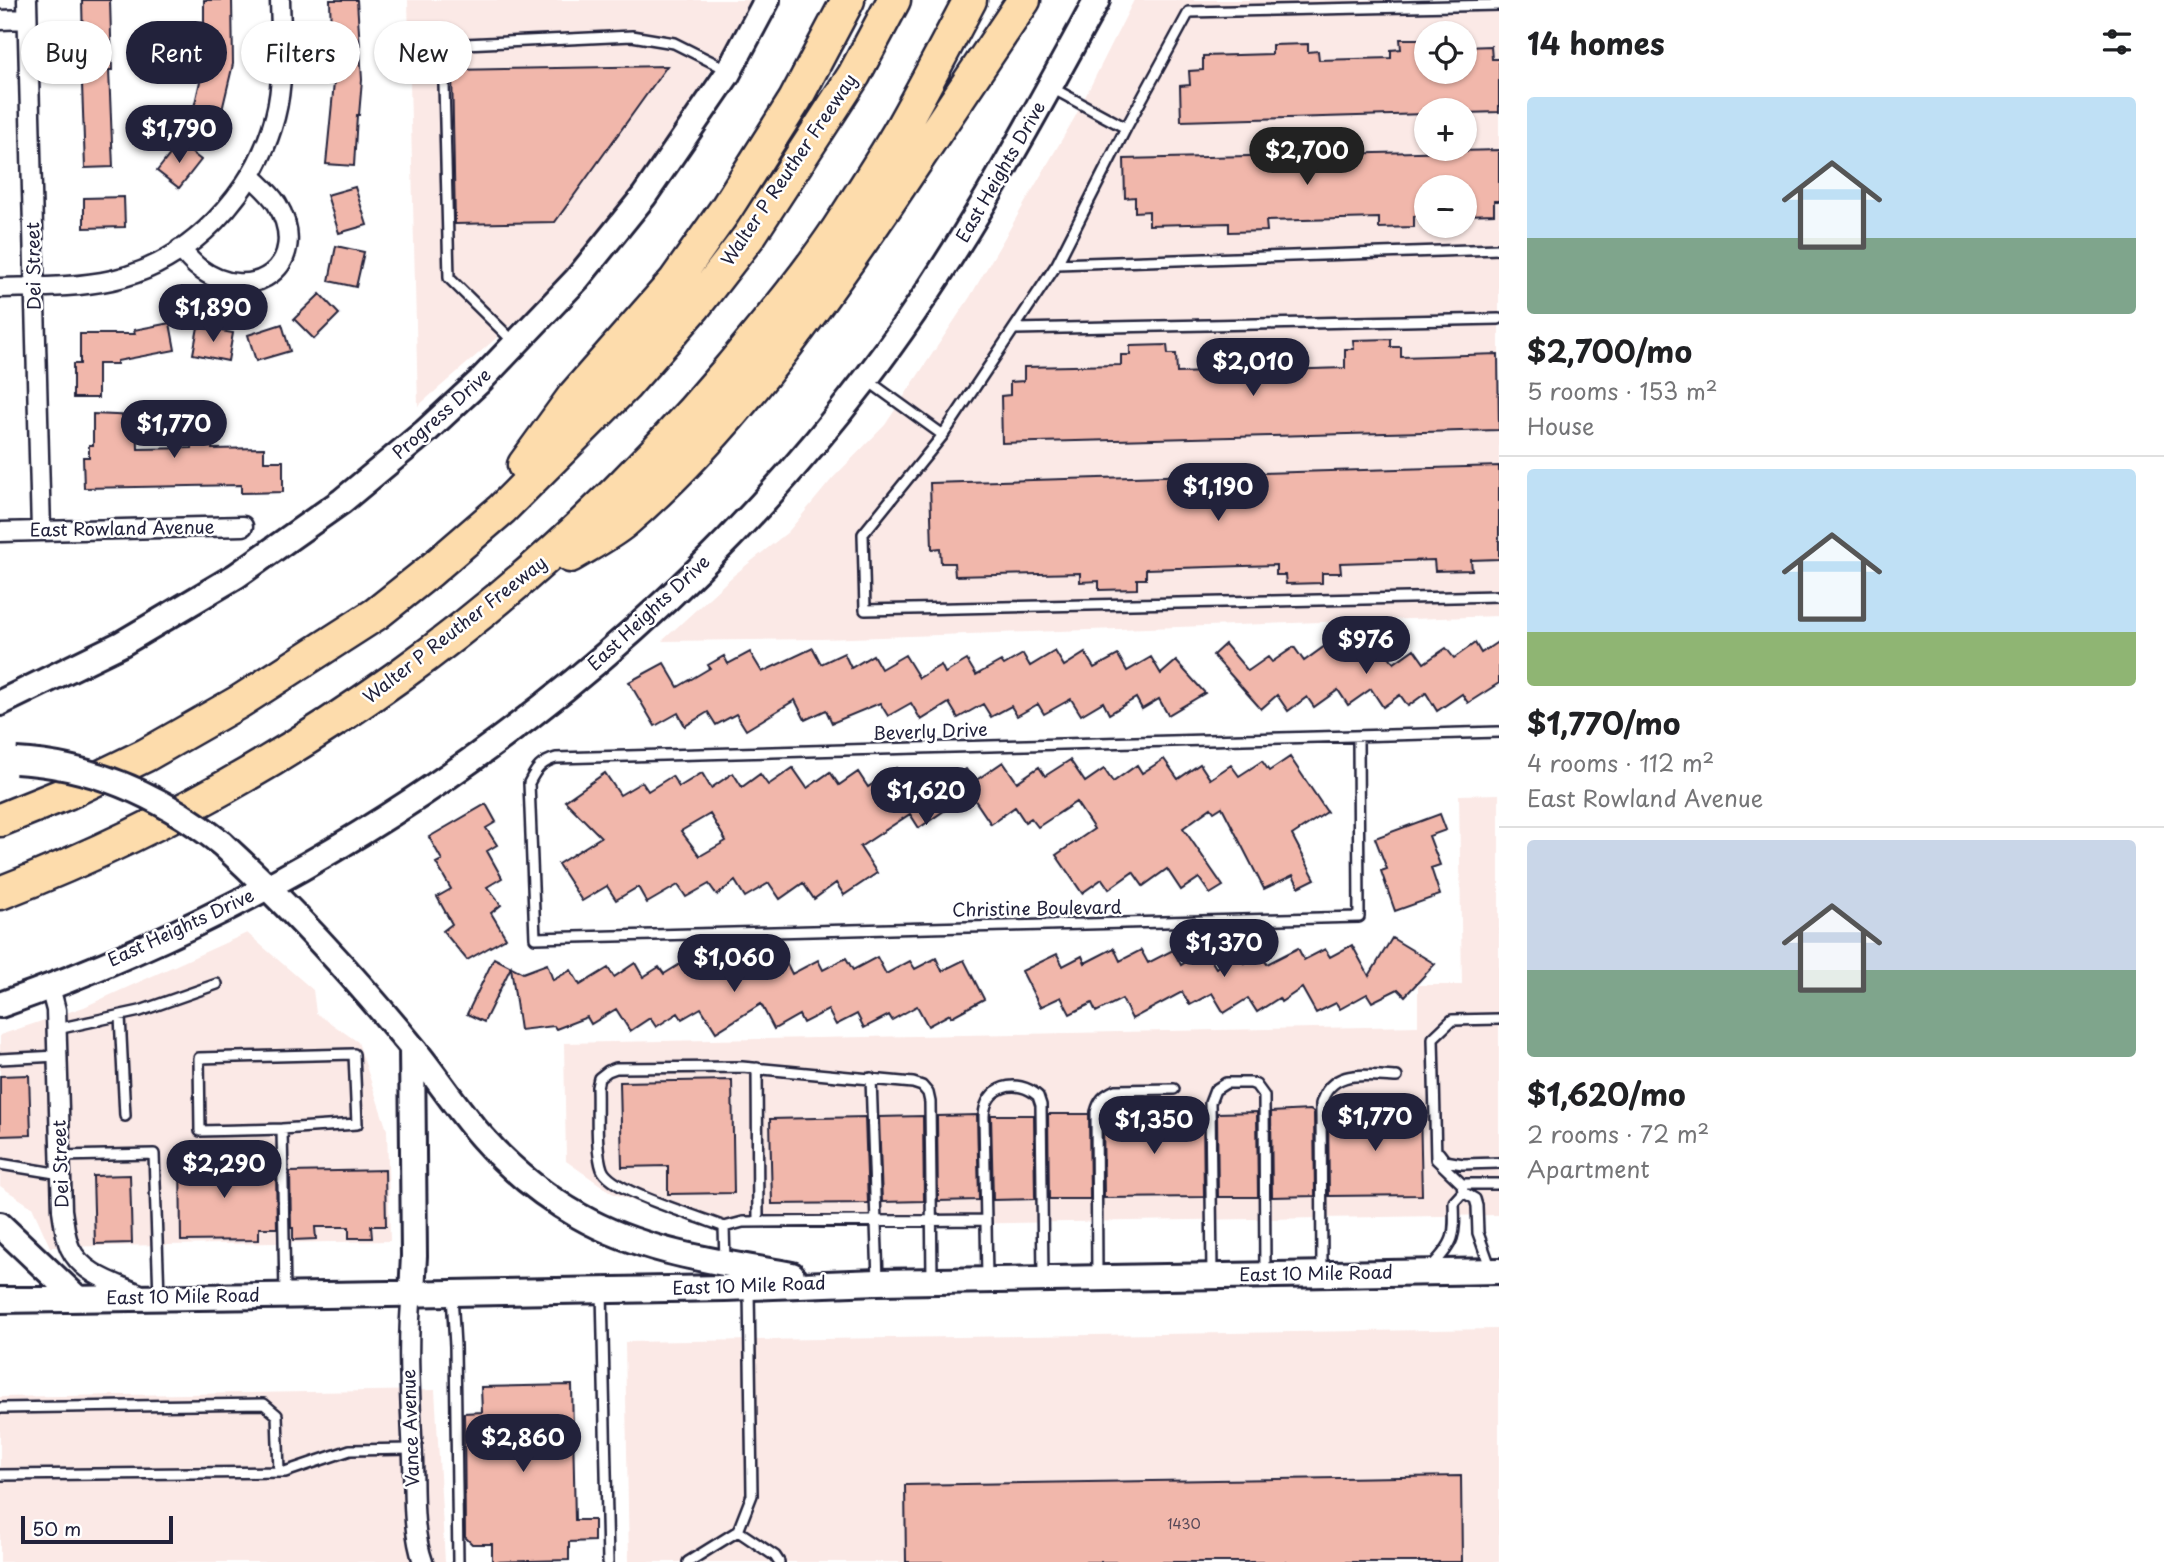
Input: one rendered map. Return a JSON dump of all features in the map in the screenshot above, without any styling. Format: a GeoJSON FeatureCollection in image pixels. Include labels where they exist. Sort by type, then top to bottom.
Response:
{"type":"FeatureCollection","features":[{"type":"Feature","properties":{"kind":"highway"},"geometry":{"type":"LineString","coordinates":[[502,509],[526,461],[574,396],[675,281],[726,209],[795,100],[848,0]]}},
{"type":"Feature","properties":{"kind":"highway","name":"Walter P Reuther Freeway"},"geometry":{"type":"LineString","coordinates":[[0,820],[67,793],[146,755],[239,702],[376,614],[430,572],[502,509],[625,386],[695,306],[750,235],[854,75],[894,0]]}},
{"type":"Feature","properties":{"kind":"highway","name":"Walter P Reuther Freeway"},"geometry":{"type":"LineString","coordinates":[[0,893],[156,825],[262,766],[380,690],[489,607],[551,555],[621,489],[687,418],[780,307],[836,231],[902,127],[970,0]]}},
{"type":"Feature","properties":{"kind":"highway"},"geometry":{"type":"LineString","coordinates":[[489,607],[621,524],[657,491],[725,419],[788,344],[824,295],[922,155],[1024,0]]}},
{"type":"Feature","properties":{"kind":"main road","name":"Progress Drive"},"geometry":{"type":"LineString","coordinates":[[0,703],[121,645],[225,583],[342,501],[480,382],[577,279],[644,196],[729,71],[767,0]]}},
{"type":"Feature","properties":{"kind":"main road","name":"East Heights Drive"},"geometry":{"type":"LineString","coordinates":[[0,1005],[151,944],[268,886],[385,819],[471,760],[569,686],[656,608],[739,526],[812,446],[866,379],[928,292],[979,213],[1097,0]]}},
{"type":"Feature","properties":{"kind":"main road"},"geometry":{"type":"LineString","coordinates":[[8,761],[54,765],[116,782],[172,808],[221,843],[268,886],[412,1047],[480,1135],[513,1168],[551,1198],[592,1222],[675,1254],[838,1283]]}},
{"type":"Feature","properties":{"kind":"main road"},"geometry":{"type":"LineString","coordinates":[[412,1047],[412,1293]]}},
{"type":"Feature","properties":{"kind":"main road"},"geometry":{"type":"LineString","coordinates":[[0,1225],[78,1299]]}},
{"type":"Feature","properties":{"kind":"main road","name":"East 10 Mile Road"},"geometry":{"type":"LineString","coordinates":[[0,1300],[1497,1271]]}},
{"type":"Feature","properties":{"kind":"street","name":"Dei Street"},"geometry":{"type":"LineString","coordinates":[[27,0],[41,531]]}},
{"type":"Feature","properties":{"kind":"street"},"geometry":{"type":"LineString","coordinates":[[0,288],[89,285],[115,280],[158,263],[215,221],[251,177],[275,117],[282,71],[280,0]]}},
{"type":"Feature","properties":{"kind":"street"},"geometry":{"type":"LineString","coordinates":[[0,20],[27,19]]}},
{"type":"Feature","properties":{"kind":"street"},"geometry":{"type":"LineString","coordinates":[[180,249],[198,267],[231,283],[261,281],[280,266],[288,245],[285,222],[276,202],[251,177]]}},
{"type":"Feature","properties":{"kind":"street","name":"East Rowland Avenue"},"geometry":{"type":"LineString","coordinates":[[0,532],[243,526]]}},
{"type":"Feature","properties":{"kind":"street","name":"Dei Street"},"geometry":{"type":"LineString","coordinates":[[50,987],[56,1010],[62,1210],[70,1250],[90,1271],[153,1297]]}},
{"type":"Feature","properties":{"kind":"street","name":"Vance Avenue"},"geometry":{"type":"LineString","coordinates":[[412,1293],[408,1330],[415,1530],[423,1562]]}},
{"type":"Feature","properties":{"kind":"lane"},"geometry":{"type":"LineString","coordinates":[[1499,5],[1189,12],[1057,264],[943,435],[863,534],[865,610],[1499,596]]}},
{"type":"Feature","properties":{"kind":"lane"},"geometry":{"type":"LineString","coordinates":[[516,344],[449,278],[443,45],[632,36],[674,43],[729,71]]}},
{"type":"Feature","properties":{"kind":"lane"},"geometry":{"type":"LineString","coordinates":[[1051,87],[1126,128]]}},
{"type":"Feature","properties":{"kind":"lane"},"geometry":{"type":"LineString","coordinates":[[1057,264],[1499,249]]}},
{"type":"Feature","properties":{"kind":"lane"},"geometry":{"type":"LineString","coordinates":[[1015,328],[1499,319]]}},
{"type":"Feature","properties":{"kind":"lane"},"geometry":{"type":"LineString","coordinates":[[866,379],[943,435]]}},
{"type":"Feature","properties":{"kind":"lane","name":"Beverly Drive"},"geometry":{"type":"LineString","coordinates":[[535,938],[529,783],[544,761],[556,758],[1499,732]]}},
{"type":"Feature","properties":{"kind":"lane","name":"Christine Boulevard"},"geometry":{"type":"LineString","coordinates":[[535,938],[1359,917],[1358,737]]}},
{"type":"Feature","properties":{"kind":"lane"},"geometry":{"type":"LineString","coordinates":[[57,1029],[140,1011],[217,984]]}},
{"type":"Feature","properties":{"kind":"lane"},"geometry":{"type":"LineString","coordinates":[[120,1016],[125,1116]]}},
{"type":"Feature","properties":{"kind":"lane"},"geometry":{"type":"LineString","coordinates":[[1497,1271],[1488,1261],[1478,1233],[1475,1199],[1436,1158],[1433,1038],[1451,1020],[1499,1018]]}},
{"type":"Feature","properties":{"kind":"lane"},"geometry":{"type":"LineString","coordinates":[[354,1054],[357,1124],[282,1129],[200,1131],[199,1058],[354,1054]]}},
{"type":"Feature","properties":{"kind":"lane"},"geometry":{"type":"LineString","coordinates":[[0,1059],[58,1056]]}},
{"type":"Feature","properties":{"kind":"lane"},"geometry":{"type":"LineString","coordinates":[[933,1281],[931,1220],[930,1102],[928,1093],[922,1086],[870,1078],[757,1068],[629,1067],[608,1071],[599,1079],[597,1087],[600,1157],[608,1179],[616,1185],[724,1227],[758,1220],[931,1220],[985,1220]]}},
{"type":"Feature","properties":{"kind":"lane"},"geometry":{"type":"LineString","coordinates":[[757,1068],[758,1220]]}},
{"type":"Feature","properties":{"kind":"lane"},"geometry":{"type":"LineString","coordinates":[[1322,1274],[1323,1097],[1330,1085],[1348,1076],[1397,1077]]}},
{"type":"Feature","properties":{"kind":"lane"},"geometry":{"type":"LineString","coordinates":[[870,1078],[878,1282]]}},
{"type":"Feature","properties":{"kind":"lane"},"geometry":{"type":"LineString","coordinates":[[1212,1276],[1210,1103],[1215,1090],[1226,1083],[1251,1083],[1256,1085],[1264,1096],[1265,1275]]}},
{"type":"Feature","properties":{"kind":"lane"},"geometry":{"type":"LineString","coordinates":[[987,1280],[985,1103],[995,1091],[1004,1087],[1024,1087],[1038,1096],[1041,1105],[1043,1279]]}},
{"type":"Feature","properties":{"kind":"lane"},"geometry":{"type":"LineString","coordinates":[[1097,1278],[1098,1104],[1106,1094],[1115,1090],[1174,1089]]}},
{"type":"Feature","properties":{"kind":"lane"},"geometry":{"type":"LineString","coordinates":[[282,1129],[285,1296]]}},
{"type":"Feature","properties":{"kind":"lane"},"geometry":{"type":"LineString","coordinates":[[1436,1149],[1445,1161],[1463,1164],[1499,1163]]}},
{"type":"Feature","properties":{"kind":"lane"},"geometry":{"type":"LineString","coordinates":[[0,1164],[60,1165],[154,1154],[153,1297]]}},
{"type":"Feature","properties":{"kind":"lane"},"geometry":{"type":"LineString","coordinates":[[1463,1188],[1499,1184]]}},
{"type":"Feature","properties":{"kind":"lane"},"geometry":{"type":"LineString","coordinates":[[1427,1272],[1444,1254],[1455,1235],[1454,1202],[1463,1188]]}},
{"type":"Feature","properties":{"kind":"lane"},"geometry":{"type":"LineString","coordinates":[[688,1562],[738,1531],[752,1495],[737,1287],[725,1263],[724,1227]]}},
{"type":"Feature","properties":{"kind":"lane"},"geometry":{"type":"LineString","coordinates":[[603,1290],[608,1562]]}},
{"type":"Feature","properties":{"kind":"lane"},"geometry":{"type":"LineString","coordinates":[[452,1293],[458,1562]]}},
{"type":"Feature","properties":{"kind":"lane"},"geometry":{"type":"LineString","coordinates":[[0,1408],[264,1404],[277,1415],[279,1472]]}},
{"type":"Feature","properties":{"kind":"lane"},"geometry":{"type":"LineString","coordinates":[[0,1475],[285,1472],[349,1450],[412,1449]]}},
{"type":"Feature","properties":{"kind":"lane"},"geometry":{"type":"LineString","coordinates":[[738,1531],[775,1556],[779,1562]]}},
{"type":"Feature","properties":{"kind":"shaded area"},"geometry":{"type":"Polygon","coordinates":[[[408,0],[753,0],[664,144],[606,222],[538,302],[418,406],[410,84],[472,84],[472,21],[409,21],[408,0]]]}},
{"type":"Feature","properties":{"kind":"shaded area"},"geometry":{"type":"Polygon","coordinates":[[[1134,0],[1499,0],[1499,616],[822,639],[662,641],[734,575],[788,532],[832,479],[885,425],[970,297],[1075,117],[1134,0]]]}},
{"type":"Feature","properties":{"kind":"shaded area"},"geometry":{"type":"Polygon","coordinates":[[[1499,794],[1499,1215],[707,1228],[612,1193],[566,1161],[564,1043],[1418,1026],[1418,985],[1462,985],[1459,795],[1499,794]]]}},
{"type":"Feature","properties":{"kind":"shaded area"},"geometry":{"type":"Polygon","coordinates":[[[247,933],[313,990],[316,1013],[358,1042],[387,1130],[390,1241],[50,1247],[32,1207],[0,1186],[0,1035],[84,1007],[247,933]]]}},
{"type":"Feature","properties":{"kind":"shaded area"},"geometry":{"type":"Polygon","coordinates":[[[1499,1329],[1499,1562],[629,1562],[625,1342],[1499,1329]]]}},
{"type":"Feature","properties":{"kind":"shaded area"},"geometry":{"type":"Polygon","coordinates":[[[435,1390],[445,1562],[0,1562],[0,1397],[435,1390]]]}},
{"type":"Feature","properties":{"kind":"building"},"geometry":{"type":"Polygon","coordinates":[[[82,0],[110,0],[111,21],[82,21],[82,0]]]}},
{"type":"Feature","properties":{"kind":"building"},"geometry":{"type":"Polygon","coordinates":[[[204,0],[232,0],[233,64],[219,123],[192,116],[199,84],[227,84],[227,21],[204,21],[204,0]]]}},
{"type":"Feature","properties":{"kind":"building"},"geometry":{"type":"Polygon","coordinates":[[[330,0],[357,0],[358,21],[331,21],[330,0]]]}},
{"type":"Feature","properties":{"kind":"building"},"geometry":{"type":"Polygon","coordinates":[[[1400,39],[1414,39],[1414,84],[1477,84],[1477,47],[1491,46],[1492,59],[1499,59],[1499,112],[1477,113],[1477,98],[1414,98],[1414,114],[1181,121],[1180,86],[1190,85],[1189,71],[1203,70],[1203,56],[1272,54],[1272,45],[1308,44],[1308,52],[1318,51],[1319,60],[1391,58],[1391,50],[1401,49],[1400,39]]]}},
{"type":"Feature","properties":{"kind":"building"},"geometry":{"type":"Polygon","coordinates":[[[360,48],[362,80],[354,166],[326,164],[334,84],[360,84],[360,48]]]}},
{"type":"Feature","properties":{"kind":"building"},"geometry":{"type":"Polygon","coordinates":[[[667,66],[555,222],[455,224],[452,84],[472,84],[472,70],[667,66]]]}},
{"type":"Feature","properties":{"kind":"building"},"geometry":{"type":"Polygon","coordinates":[[[82,84],[110,84],[113,167],[85,168],[82,84]]]}},
{"type":"Feature","properties":{"kind":"building"},"geometry":{"type":"Polygon","coordinates":[[[179,143],[201,160],[179,188],[157,171],[179,143]]]}},
{"type":"Feature","properties":{"kind":"building"},"geometry":{"type":"Polygon","coordinates":[[[1499,150],[1499,201],[1494,201],[1494,214],[1477,215],[1477,175],[1414,175],[1414,227],[1379,228],[1379,218],[1266,221],[1267,231],[1229,232],[1229,223],[1149,225],[1149,211],[1135,212],[1135,197],[1125,198],[1124,159],[1414,152],[1414,161],[1477,161],[1477,151],[1499,150]]]}},
{"type":"Feature","properties":{"kind":"building"},"geometry":{"type":"Polygon","coordinates":[[[355,187],[367,225],[339,233],[327,195],[355,187]]]}},
{"type":"Feature","properties":{"kind":"building"},"geometry":{"type":"Polygon","coordinates":[[[124,197],[125,227],[84,228],[84,198],[124,197]]]}},
{"type":"Feature","properties":{"kind":"building"},"geometry":{"type":"Polygon","coordinates":[[[336,246],[364,252],[356,287],[329,281],[336,246]]]}},
{"type":"Feature","properties":{"kind":"building"},"geometry":{"type":"Polygon","coordinates":[[[320,294],[339,314],[314,339],[294,319],[320,294]]]}},
{"type":"Feature","properties":{"kind":"building"},"geometry":{"type":"Polygon","coordinates":[[[170,323],[175,350],[117,361],[117,364],[98,364],[98,398],[73,398],[73,364],[80,364],[80,334],[135,334],[134,330],[170,323]]]}},
{"type":"Feature","properties":{"kind":"building"},"geometry":{"type":"Polygon","coordinates":[[[282,324],[290,351],[256,361],[248,335],[282,324]]]}},
{"type":"Feature","properties":{"kind":"building"},"geometry":{"type":"Polygon","coordinates":[[[198,327],[233,333],[228,361],[193,354],[198,327]]]}},
{"type":"Feature","properties":{"kind":"building"},"geometry":{"type":"Polygon","coordinates":[[[1391,339],[1391,347],[1401,347],[1401,357],[1498,354],[1499,430],[1002,443],[1001,396],[1010,395],[1010,382],[1024,381],[1024,367],[1121,365],[1121,355],[1130,355],[1130,346],[1167,345],[1168,354],[1176,354],[1177,373],[1243,371],[1243,361],[1280,361],[1280,370],[1345,368],[1345,349],[1354,349],[1353,340],[1391,339]]]}},
{"type":"Feature","properties":{"kind":"building"},"geometry":{"type":"Polygon","coordinates":[[[93,414],[137,416],[138,449],[192,448],[191,415],[211,414],[212,449],[264,448],[264,461],[283,461],[283,492],[241,493],[241,485],[84,488],[83,457],[89,457],[89,445],[93,445],[93,414]]]}},
{"type":"Feature","properties":{"kind":"building"},"geometry":{"type":"Polygon","coordinates":[[[1499,466],[1499,559],[1471,560],[1472,570],[1435,571],[1434,560],[1340,563],[1341,573],[1322,573],[1322,583],[1286,584],[1285,575],[1276,575],[1276,565],[1146,569],[1146,579],[1137,579],[1137,589],[1099,590],[1099,581],[1080,582],[1080,573],[955,576],[954,563],[941,563],[940,548],[932,549],[930,483],[1499,466]]]}},
{"type":"Feature","properties":{"kind":"building"},"geometry":{"type":"Polygon","coordinates":[[[1353,639],[1367,659],[1383,648],[1394,663],[1414,649],[1424,663],[1446,648],[1454,658],[1475,643],[1481,653],[1499,641],[1499,683],[1468,703],[1462,694],[1437,711],[1426,693],[1408,706],[1400,695],[1383,707],[1371,689],[1348,705],[1338,690],[1314,707],[1307,697],[1288,711],[1277,695],[1261,709],[1213,655],[1225,644],[1248,671],[1268,657],[1272,662],[1294,647],[1304,661],[1325,646],[1331,654],[1353,639]]]}},
{"type":"Feature","properties":{"kind":"building"},"geometry":{"type":"Polygon","coordinates":[[[813,648],[821,664],[844,653],[851,668],[873,655],[881,669],[905,655],[919,678],[941,665],[945,673],[967,660],[976,675],[1001,661],[1004,665],[1023,654],[1030,666],[1055,651],[1064,666],[1085,653],[1094,668],[1118,655],[1127,671],[1151,657],[1161,674],[1176,661],[1205,693],[1168,715],[1159,699],[1142,709],[1136,698],[1109,714],[1103,702],[1081,715],[1071,699],[1044,714],[1038,704],[1017,716],[1011,706],[991,717],[983,704],[958,718],[949,703],[921,720],[911,703],[888,716],[880,703],[832,723],[826,710],[805,720],[795,700],[746,730],[736,714],[716,725],[708,712],[685,726],[678,713],[655,726],[629,682],[664,663],[678,687],[710,668],[708,665],[724,656],[728,664],[750,652],[762,672],[813,648]]]}},
{"type":"Feature","properties":{"kind":"building"},"geometry":{"type":"Polygon","coordinates":[[[1290,757],[1327,812],[1292,835],[1315,879],[1299,887],[1293,875],[1264,889],[1222,807],[1214,812],[1211,808],[1183,828],[1223,886],[1210,894],[1199,878],[1181,890],[1167,869],[1143,886],[1133,872],[1109,889],[1102,879],[1082,893],[1056,855],[1094,829],[1076,802],[1038,827],[1031,818],[1025,822],[1015,807],[991,824],[970,793],[919,828],[910,814],[860,847],[877,873],[844,895],[836,883],[814,899],[803,883],[780,899],[769,883],[745,897],[735,881],[717,895],[709,884],[686,897],[678,885],[647,903],[638,887],[616,900],[607,886],[582,901],[558,864],[601,837],[565,801],[605,773],[620,795],[642,782],[648,791],[672,776],[679,787],[702,773],[711,788],[733,773],[742,787],[760,774],[768,785],[793,768],[807,788],[830,772],[839,785],[858,772],[868,787],[896,768],[911,791],[939,772],[946,783],[966,769],[975,781],[1003,762],[1017,782],[1039,767],[1045,776],[1070,760],[1085,782],[1104,769],[1113,782],[1137,765],[1142,773],[1164,759],[1178,779],[1200,764],[1210,779],[1231,765],[1239,776],[1262,761],[1269,771],[1290,757]],[[710,814],[681,831],[700,856],[726,841],[710,814]]]}},
{"type":"Feature","properties":{"kind":"building"},"geometry":{"type":"Polygon","coordinates":[[[486,804],[496,822],[486,828],[497,845],[487,851],[502,878],[487,887],[501,905],[491,913],[506,938],[467,960],[443,931],[452,924],[437,897],[451,889],[436,863],[442,860],[429,837],[486,804]]]}},
{"type":"Feature","properties":{"kind":"building"},"geometry":{"type":"Polygon","coordinates":[[[1440,814],[1446,830],[1429,836],[1440,865],[1431,868],[1440,895],[1395,911],[1381,871],[1387,869],[1375,838],[1440,814]]]}},
{"type":"Feature","properties":{"kind":"building"},"geometry":{"type":"Polygon","coordinates":[[[1392,938],[1435,964],[1405,996],[1398,989],[1372,1002],[1367,994],[1340,1009],[1336,1003],[1316,1013],[1302,988],[1281,1002],[1279,998],[1257,1012],[1248,998],[1224,1013],[1212,993],[1190,1005],[1182,992],[1132,1019],[1122,999],[1096,1012],[1092,1003],[1070,1014],[1061,997],[1040,1007],[1022,971],[1057,954],[1063,966],[1082,956],[1085,963],[1114,948],[1120,961],[1141,950],[1148,963],[1173,950],[1181,965],[1205,950],[1216,968],[1238,953],[1244,963],[1259,953],[1267,964],[1298,948],[1304,960],[1325,949],[1330,957],[1352,945],[1369,976],[1392,938]]]}},
{"type":"Feature","properties":{"kind":"building"},"geometry":{"type":"Polygon","coordinates":[[[693,956],[705,974],[720,965],[730,980],[763,963],[767,969],[785,960],[792,974],[818,960],[823,970],[846,958],[853,970],[877,957],[886,974],[910,961],[915,969],[936,958],[942,971],[964,960],[984,999],[928,1026],[917,1006],[892,1020],[889,1015],[864,1028],[857,1014],[836,1025],[828,1010],[803,1023],[799,1015],[774,1029],[761,1004],[716,1032],[701,1008],[682,1019],[678,1013],[656,1027],[650,1018],[630,1031],[616,1009],[591,1024],[587,1017],[556,1029],[554,1026],[520,1030],[511,967],[484,1022],[467,1014],[494,958],[523,973],[547,964],[553,980],[571,970],[580,985],[608,968],[614,977],[635,963],[643,977],[659,967],[664,974],[693,956]]]}},
{"type":"Feature","properties":{"kind":"building"},"geometry":{"type":"Polygon","coordinates":[[[29,1075],[31,1135],[0,1136],[0,1076],[29,1075]]]}},
{"type":"Feature","properties":{"kind":"building"},"geometry":{"type":"Polygon","coordinates":[[[732,1080],[734,1193],[668,1194],[668,1166],[622,1167],[620,1082],[732,1080]]]}},
{"type":"Feature","properties":{"kind":"building"},"geometry":{"type":"Polygon","coordinates":[[[1420,1109],[1422,1195],[1329,1196],[1328,1111],[1420,1109]]]}},
{"type":"Feature","properties":{"kind":"building"},"geometry":{"type":"Polygon","coordinates":[[[1257,1112],[1258,1197],[1218,1197],[1217,1113],[1257,1112]]]}},
{"type":"Feature","properties":{"kind":"building"},"geometry":{"type":"Polygon","coordinates":[[[1271,1112],[1314,1112],[1315,1196],[1272,1197],[1271,1112]]]}},
{"type":"Feature","properties":{"kind":"building"},"geometry":{"type":"Polygon","coordinates":[[[1203,1113],[1204,1197],[1104,1198],[1103,1114],[1203,1113]]]}},
{"type":"Feature","properties":{"kind":"building"},"geometry":{"type":"Polygon","coordinates":[[[1048,1114],[1089,1114],[1090,1199],[1049,1199],[1048,1114]]]}},
{"type":"Feature","properties":{"kind":"building"},"geometry":{"type":"Polygon","coordinates":[[[977,1115],[979,1200],[938,1201],[937,1116],[977,1115]]]}},
{"type":"Feature","properties":{"kind":"building"},"geometry":{"type":"Polygon","coordinates":[[[991,1115],[1034,1115],[1035,1199],[993,1200],[991,1115]]]}},
{"type":"Feature","properties":{"kind":"building"},"geometry":{"type":"Polygon","coordinates":[[[923,1116],[924,1201],[882,1202],[879,1117],[923,1116]]]}},
{"type":"Feature","properties":{"kind":"building"},"geometry":{"type":"Polygon","coordinates":[[[865,1117],[868,1203],[772,1204],[770,1119],[865,1117]]]}},
{"type":"Feature","properties":{"kind":"building"},"geometry":{"type":"Polygon","coordinates":[[[229,1152],[230,1173],[276,1172],[277,1228],[259,1228],[259,1240],[181,1241],[180,1153],[229,1152]]]}},
{"type":"Feature","properties":{"kind":"building"},"geometry":{"type":"Polygon","coordinates":[[[385,1170],[386,1226],[371,1226],[372,1238],[349,1238],[349,1227],[315,1227],[316,1239],[293,1240],[290,1172],[385,1170]]]}},
{"type":"Feature","properties":{"kind":"building"},"geometry":{"type":"Polygon","coordinates":[[[130,1175],[132,1243],[95,1244],[93,1176],[130,1175]]]}},
{"type":"Feature","properties":{"kind":"building"},"geometry":{"type":"Polygon","coordinates":[[[572,1385],[575,1520],[594,1520],[594,1541],[569,1542],[569,1560],[492,1562],[492,1544],[472,1544],[465,1537],[464,1413],[482,1412],[481,1387],[572,1385]]]}},
{"type":"Feature","properties":{"kind":"building"},"geometry":{"type":"Polygon","coordinates":[[[1461,1476],[1462,1562],[906,1562],[905,1485],[1461,1476]]]}}]}
